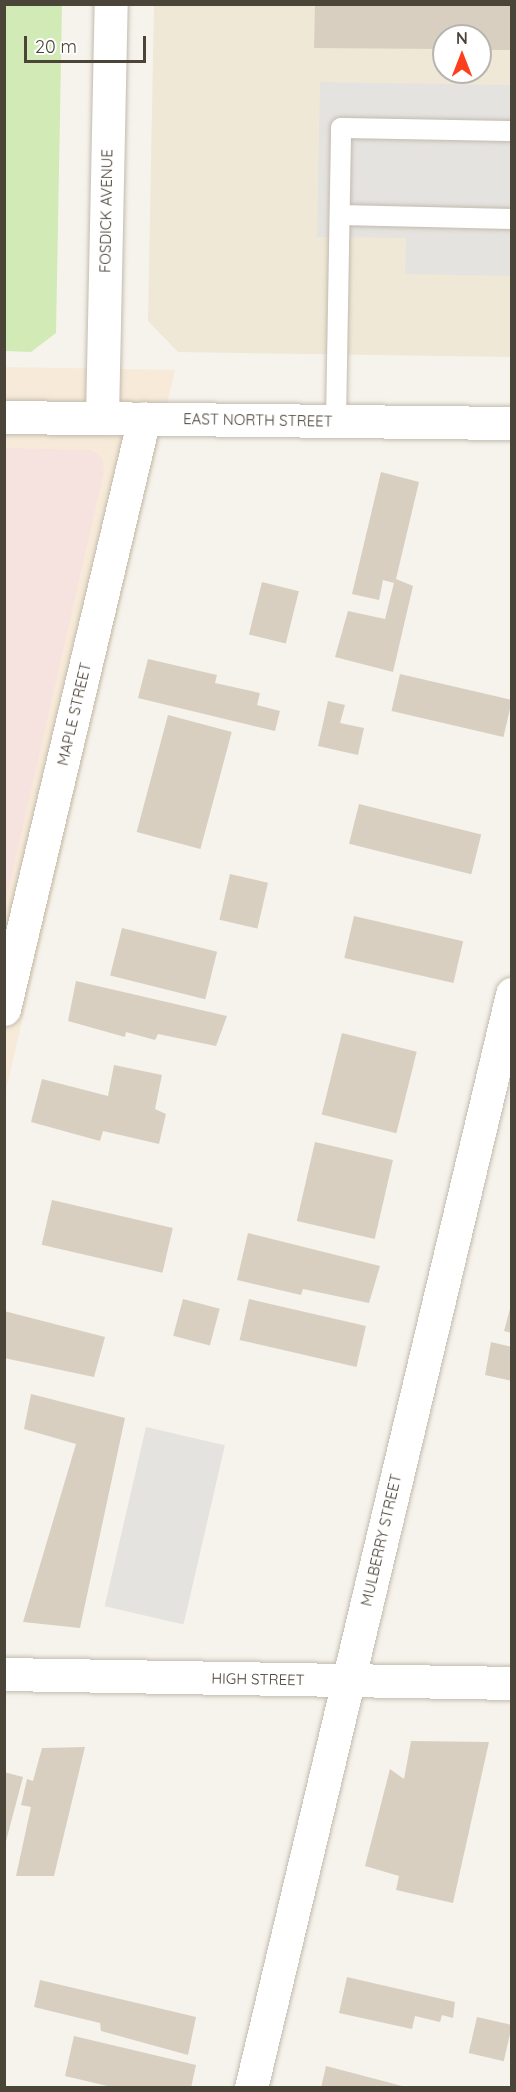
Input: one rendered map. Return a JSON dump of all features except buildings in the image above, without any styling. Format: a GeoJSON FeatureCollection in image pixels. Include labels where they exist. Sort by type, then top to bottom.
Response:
{"type":"FeatureCollection","features":[{"type":"Feature","properties":{"kind":"street","name":"FOSDICK AVENUE"},"geometry":{"type":"LineString","coordinates":[[102,418],[111,4]]}},
{"type":"Feature","properties":{"kind":"street","name":"EAST NORTH STREET"},"geometry":{"type":"LineString","coordinates":[[4,417],[512,423]]}},
{"type":"Feature","properties":{"kind":"street","name":"MAPLE STREET"},"geometry":{"type":"LineString","coordinates":[[4,1009],[144,418]]}},
{"type":"Feature","properties":{"kind":"street","name":"MULBERRY STREET"},"geometry":{"type":"LineString","coordinates":[[251,2088],[512,994]]}},
{"type":"Feature","properties":{"kind":"street","name":"HIGH STREET"},"geometry":{"type":"LineString","coordinates":[[4,1674],[512,1683]]}},
{"type":"Feature","properties":{"kind":"lane"},"geometry":{"type":"LineString","coordinates":[[336,421],[341,128],[512,131]]}},
{"type":"Feature","properties":{"kind":"lane"},"geometry":{"type":"LineString","coordinates":[[340,215],[512,219]]}},
{"type":"Feature","properties":{"kind":"shaded area"},"geometry":{"type":"Polygon","coordinates":[[[154,5],[511,5],[511,357],[178,352],[148,321],[154,5]]]}},
{"type":"Feature","properties":{"kind":"shaded area"},"geometry":{"type":"Polygon","coordinates":[[[320,82],[511,85],[511,276],[405,274],[406,238],[317,237],[320,82]]]}},
{"type":"Feature","properties":{"kind":"shaded area"},"geometry":{"type":"Polygon","coordinates":[[[5,367],[175,370],[5,1094],[5,367]]]}},
{"type":"Feature","properties":{"kind":"shaded area"},"geometry":{"type":"Polygon","coordinates":[[[5,448],[92,450],[102,458],[104,471],[5,905],[5,448]]]}},
{"type":"Feature","properties":{"kind":"shaded area"},"geometry":{"type":"Polygon","coordinates":[[[146,1427],[225,1445],[184,1625],[105,1606],[146,1427]]]}},
{"type":"Feature","properties":{"kind":"green space"},"geometry":{"type":"Polygon","coordinates":[[[5,4],[62,5],[56,333],[31,352],[5,351],[5,4]]]}}]}
